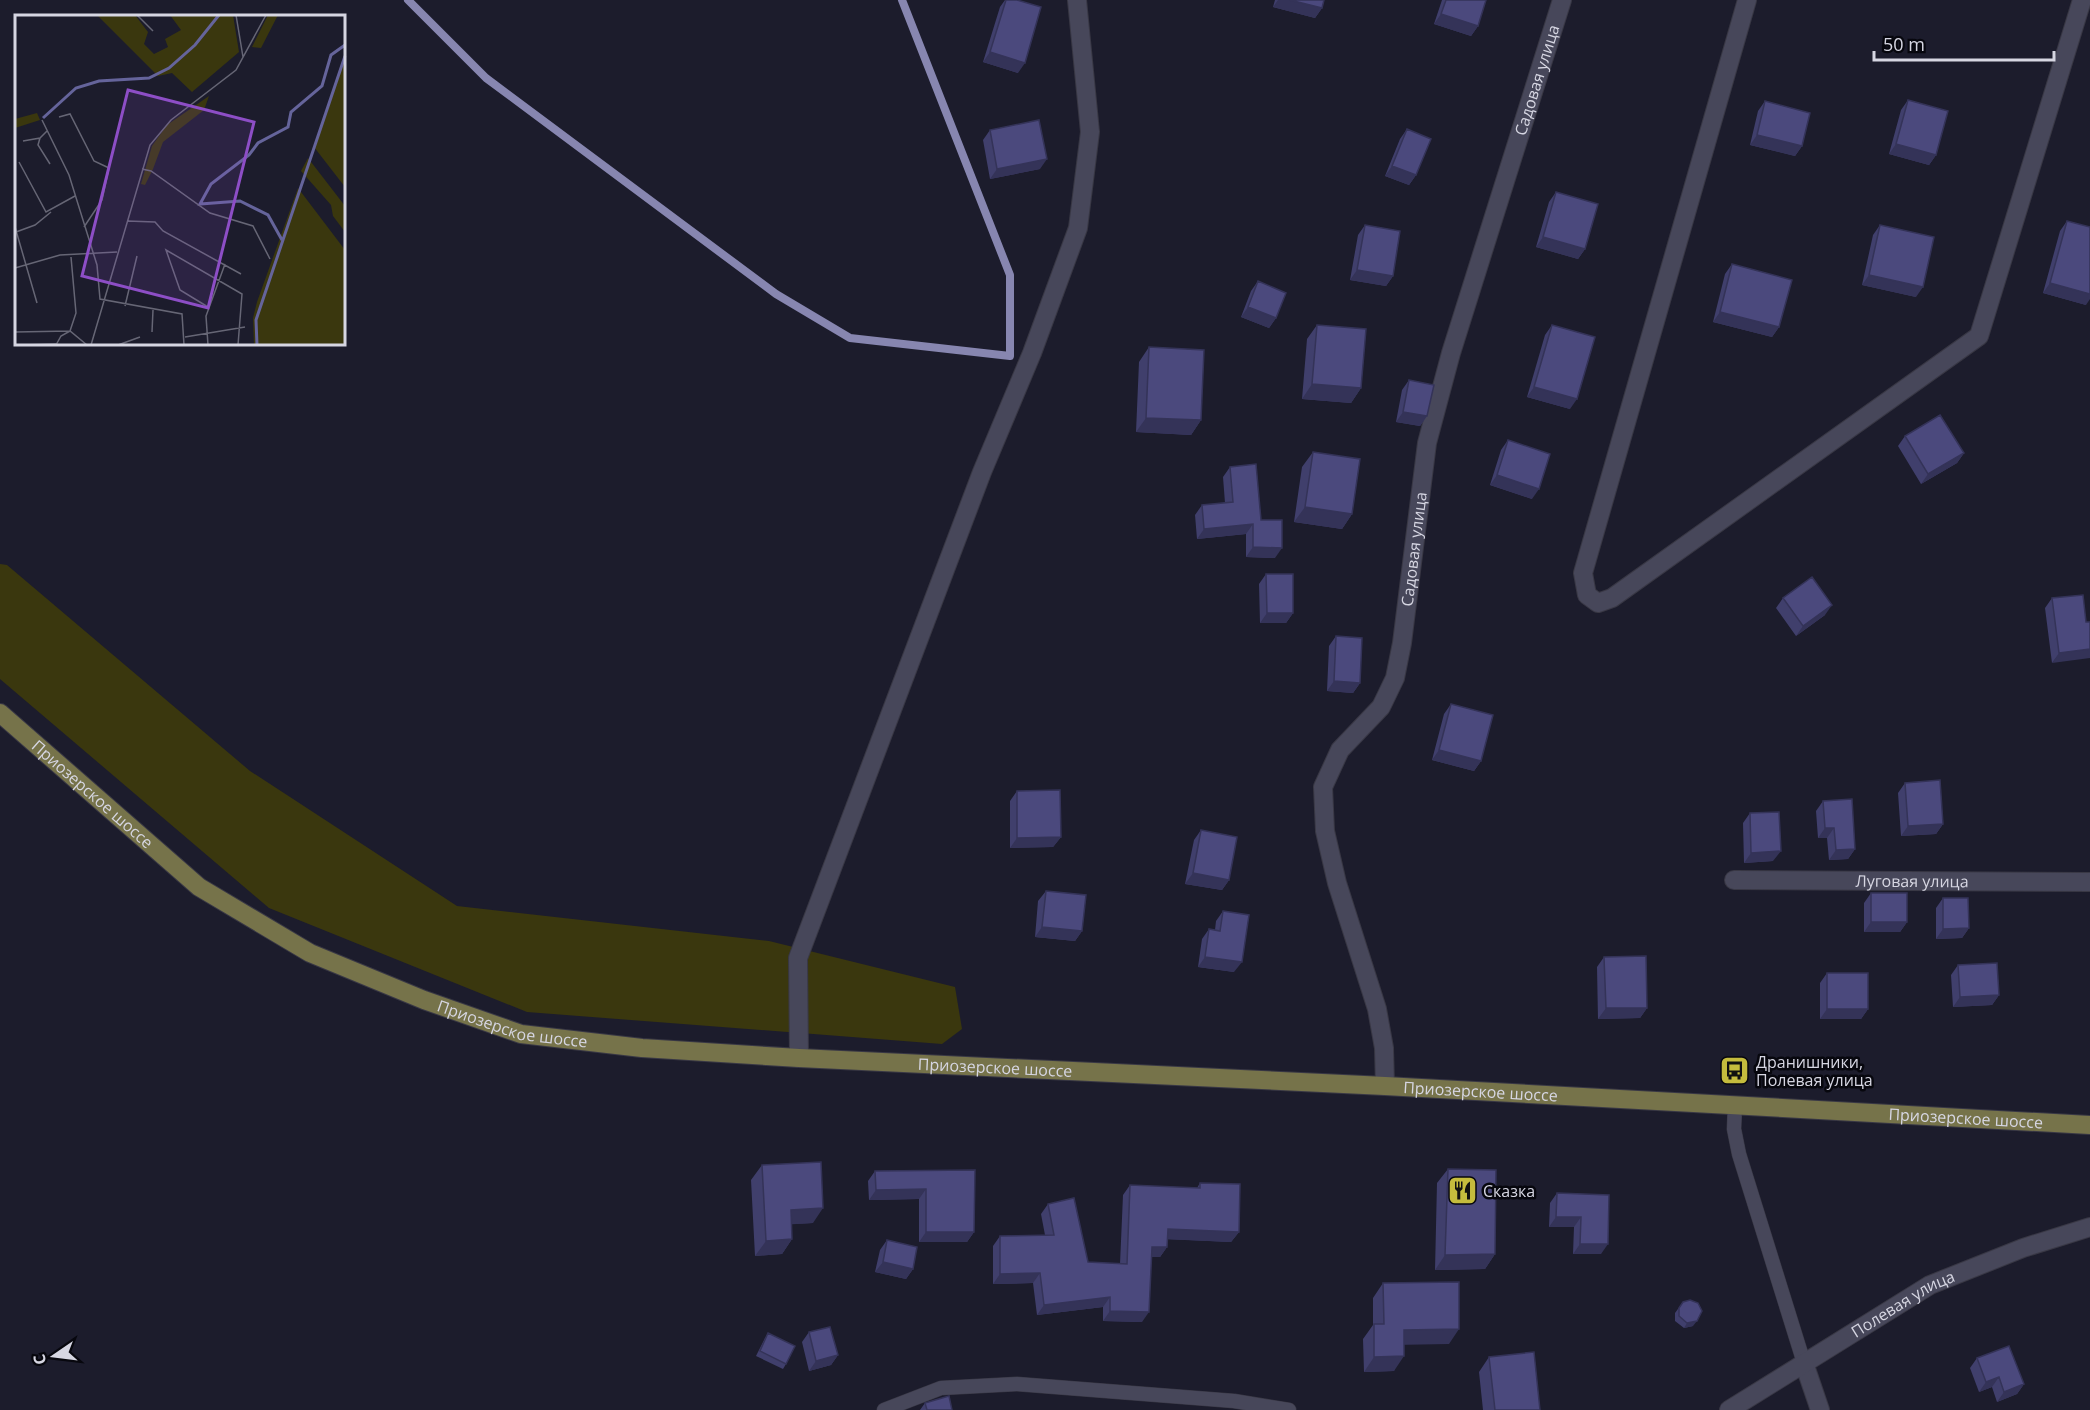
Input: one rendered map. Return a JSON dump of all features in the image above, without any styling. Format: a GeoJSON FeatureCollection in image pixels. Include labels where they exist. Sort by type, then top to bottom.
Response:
{"type":"FeatureCollection","features":[{"type":"Feature","properties":{"kind":"main road","name":"Приозерское шоссе"},"geometry":{"type":"LineString","coordinates":[[0,713],[199,887],[310,953],[424,1000],[521,1034],[642,1048],[799,1058],[1385,1086],[2090,1125]]}},
{"type":"Feature","properties":{"kind":"street"},"geometry":{"type":"LineString","coordinates":[[799,1058],[798,958],[982,472],[1032,353],[1078,228],[1090,132],[1077,0]]}},
{"type":"Feature","properties":{"kind":"street","name":"Садовая улица"},"geometry":{"type":"LineString","coordinates":[[1385,1086],[1384,1048],[1377,1008],[1337,883],[1325,831],[1323,787],[1340,750],[1381,707],[1395,678],[1402,643],[1427,443],[1451,353],[1562,0]]}},
{"type":"Feature","properties":{"kind":"street"},"geometry":{"type":"LineString","coordinates":[[1747,0],[1583,573],[1587,595],[1598,603],[1612,598],[1979,336],[2082,0]]}},
{"type":"Feature","properties":{"kind":"street","name":"Луговая улица"},"geometry":{"type":"LineString","coordinates":[[1734,880],[2090,882]]}},
{"type":"Feature","properties":{"kind":"street","name":"Полевая улица"},"geometry":{"type":"LineString","coordinates":[[1729,1410],[1930,1285],[2023,1248],[2090,1227]]}},
{"type":"Feature","properties":{"kind":"street"},"geometry":{"type":"LineString","coordinates":[[1804,1363],[1820,1410]]}},
{"type":"Feature","properties":{"kind":"lane"},"geometry":{"type":"LineString","coordinates":[[1735,1105],[1734,1129],[1739,1154],[1804,1363]]}},
{"type":"Feature","properties":{"kind":"lane"},"geometry":{"type":"LineString","coordinates":[[884,1410],[940,1388],[1017,1384],[1234,1401],[1289,1410]]}},
{"type":"Feature","properties":{"kind":"shaded area"},"geometry":{"type":"Polygon","coordinates":[[[0,564],[7,565],[250,771],[457,906],[769,941],[955,987],[962,1029],[942,1044],[527,1012],[269,908],[0,679],[0,564]]]}},
{"type":"Feature","properties":{"kind":"building"},"geometry":{"type":"Polygon","coordinates":[[[1006,0],[1017,0],[1041,7],[1025,63],[990,52],[1006,0]]]}},
{"type":"Feature","properties":{"kind":"building"},"geometry":{"type":"Polygon","coordinates":[[[1290,0],[1324,0],[1322,8],[1290,0]]]}},
{"type":"Feature","properties":{"kind":"building"},"geometry":{"type":"Polygon","coordinates":[[[1446,0],[1486,0],[1478,26],[1441,14],[1446,0]]]}},
{"type":"Feature","properties":{"kind":"building"},"geometry":{"type":"Polygon","coordinates":[[[1908,100],[1948,111],[1936,155],[1896,144],[1908,100]]]}},
{"type":"Feature","properties":{"kind":"building"},"geometry":{"type":"Polygon","coordinates":[[[1765,101],[1810,113],[1802,146],[1757,135],[1765,101]]]}},
{"type":"Feature","properties":{"kind":"building"},"geometry":{"type":"Polygon","coordinates":[[[1039,120],[1047,159],[997,169],[990,130],[1039,120]]]}},
{"type":"Feature","properties":{"kind":"building"},"geometry":{"type":"Polygon","coordinates":[[[1407,129],[1431,139],[1416,175],[1392,166],[1407,129]]]}},
{"type":"Feature","properties":{"kind":"building"},"geometry":{"type":"Polygon","coordinates":[[[1556,192],[1598,204],[1585,249],[1543,237],[1556,192]]]}},
{"type":"Feature","properties":{"kind":"building"},"geometry":{"type":"Polygon","coordinates":[[[2067,221],[2090,227],[2090,294],[2050,283],[2067,221]]]}},
{"type":"Feature","properties":{"kind":"building"},"geometry":{"type":"Polygon","coordinates":[[[1365,225],[1400,231],[1393,276],[1357,270],[1365,225]]]}},
{"type":"Feature","properties":{"kind":"building"},"geometry":{"type":"Polygon","coordinates":[[[1880,225],[1934,237],[1923,287],[1869,275],[1880,225]]]}},
{"type":"Feature","properties":{"kind":"building"},"geometry":{"type":"Polygon","coordinates":[[[1732,264],[1792,280],[1779,327],[1720,312],[1732,264]]]}},
{"type":"Feature","properties":{"kind":"building"},"geometry":{"type":"Polygon","coordinates":[[[1258,281],[1286,293],[1276,318],[1248,307],[1258,281]]]}},
{"type":"Feature","properties":{"kind":"building"},"geometry":{"type":"Polygon","coordinates":[[[1317,325],[1366,329],[1361,388],[1312,384],[1317,325]]]}},
{"type":"Feature","properties":{"kind":"building"},"geometry":{"type":"Polygon","coordinates":[[[1552,325],[1595,337],[1577,399],[1534,387],[1552,325]]]}},
{"type":"Feature","properties":{"kind":"building"},"geometry":{"type":"Polygon","coordinates":[[[1149,347],[1204,350],[1201,420],[1146,418],[1149,347]]]}},
{"type":"Feature","properties":{"kind":"building"},"geometry":{"type":"Polygon","coordinates":[[[1409,380],[1434,385],[1427,416],[1403,412],[1409,380]]]}},
{"type":"Feature","properties":{"kind":"building"},"geometry":{"type":"Polygon","coordinates":[[[1940,415],[1964,453],[1928,474],[1905,436],[1940,415]]]}},
{"type":"Feature","properties":{"kind":"building"},"geometry":{"type":"Polygon","coordinates":[[[1508,440],[1550,454],[1539,489],[1497,475],[1508,440]]]}},
{"type":"Feature","properties":{"kind":"building"},"geometry":{"type":"Polygon","coordinates":[[[1313,452],[1360,459],[1352,514],[1305,507],[1313,452]]]}},
{"type":"Feature","properties":{"kind":"building"},"geometry":{"type":"Polygon","coordinates":[[[1256,464],[1261,520],[1282,520],[1282,548],[1253,547],[1253,524],[1204,529],[1202,505],[1233,502],[1230,467],[1256,464]]]}},
{"type":"Feature","properties":{"kind":"building"},"geometry":{"type":"Polygon","coordinates":[[[1266,574],[1293,574],[1293,613],[1267,613],[1266,574]]]}},
{"type":"Feature","properties":{"kind":"building"},"geometry":{"type":"Polygon","coordinates":[[[1812,577],[1832,605],[1803,626],[1783,598],[1812,577]]]}},
{"type":"Feature","properties":{"kind":"building"},"geometry":{"type":"Polygon","coordinates":[[[2083,595],[2086,622],[2090,622],[2090,649],[2059,653],[2052,598],[2083,595]]]}},
{"type":"Feature","properties":{"kind":"building"},"geometry":{"type":"Polygon","coordinates":[[[1336,636],[1362,638],[1360,683],[1334,681],[1336,636]]]}},
{"type":"Feature","properties":{"kind":"building"},"geometry":{"type":"Polygon","coordinates":[[[1451,704],[1493,715],[1481,761],[1439,750],[1451,704]]]}},
{"type":"Feature","properties":{"kind":"building"},"geometry":{"type":"Polygon","coordinates":[[[1940,780],[1943,824],[1908,826],[1905,783],[1940,780]]]}},
{"type":"Feature","properties":{"kind":"building"},"geometry":{"type":"Polygon","coordinates":[[[1060,790],[1061,837],[1017,838],[1017,791],[1060,790]]]}},
{"type":"Feature","properties":{"kind":"building"},"geometry":{"type":"Polygon","coordinates":[[[1852,799],[1855,849],[1836,850],[1834,828],[1825,828],[1823,801],[1852,799]]]}},
{"type":"Feature","properties":{"kind":"building"},"geometry":{"type":"Polygon","coordinates":[[[1779,812],[1781,851],[1751,853],[1750,813],[1779,812]]]}},
{"type":"Feature","properties":{"kind":"building"},"geometry":{"type":"Polygon","coordinates":[[[1201,830],[1237,837],[1229,880],[1193,873],[1201,830]]]}},
{"type":"Feature","properties":{"kind":"building"},"geometry":{"type":"Polygon","coordinates":[[[1046,891],[1086,895],[1082,931],[1042,927],[1046,891]]]}},
{"type":"Feature","properties":{"kind":"building"},"geometry":{"type":"Polygon","coordinates":[[[1871,893],[1907,893],[1907,922],[1871,922],[1871,893]]]}},
{"type":"Feature","properties":{"kind":"building"},"geometry":{"type":"Polygon","coordinates":[[[1943,898],[1968,898],[1969,928],[1943,929],[1943,898]]]}},
{"type":"Feature","properties":{"kind":"building"},"geometry":{"type":"Polygon","coordinates":[[[1223,911],[1249,915],[1242,962],[1205,957],[1209,929],[1220,931],[1223,911]]]}},
{"type":"Feature","properties":{"kind":"building"},"geometry":{"type":"Polygon","coordinates":[[[1646,956],[1647,1008],[1606,1008],[1604,957],[1646,956]]]}},
{"type":"Feature","properties":{"kind":"building"},"geometry":{"type":"Polygon","coordinates":[[[1997,963],[1999,995],[1960,997],[1958,965],[1997,963]]]}},
{"type":"Feature","properties":{"kind":"building"},"geometry":{"type":"Polygon","coordinates":[[[1827,973],[1868,973],[1868,1009],[1827,1009],[1827,973]]]}},
{"type":"Feature","properties":{"kind":"building"},"geometry":{"type":"Polygon","coordinates":[[[821,1162],[823,1208],[791,1210],[792,1239],[766,1241],[762,1165],[821,1162]]]}},
{"type":"Feature","properties":{"kind":"building"},"geometry":{"type":"Polygon","coordinates":[[[1448,1169],[1496,1170],[1495,1254],[1445,1255],[1448,1169]]]}},
{"type":"Feature","properties":{"kind":"building"},"geometry":{"type":"Polygon","coordinates":[[[975,1170],[974,1232],[926,1232],[926,1189],[876,1190],[875,1171],[975,1170]]]}},
{"type":"Feature","properties":{"kind":"building"},"geometry":{"type":"Polygon","coordinates":[[[1200,1183],[1240,1184],[1239,1232],[1168,1229],[1167,1247],[1152,1247],[1149,1312],[1110,1311],[1110,1297],[1044,1305],[1040,1273],[1000,1274],[1000,1236],[1054,1235],[1048,1204],[1074,1198],[1088,1262],[1127,1264],[1130,1185],[1200,1188],[1200,1183]]]}},
{"type":"Feature","properties":{"kind":"building"},"geometry":{"type":"Polygon","coordinates":[[[1557,1193],[1609,1195],[1608,1244],[1580,1244],[1581,1217],[1556,1217],[1557,1193]]]}},
{"type":"Feature","properties":{"kind":"building"},"geometry":{"type":"Polygon","coordinates":[[[887,1240],[917,1247],[913,1269],[883,1262],[887,1240]]]}},
{"type":"Feature","properties":{"kind":"building"},"geometry":{"type":"Polygon","coordinates":[[[1459,1282],[1459,1329],[1404,1330],[1404,1356],[1374,1357],[1374,1324],[1384,1324],[1383,1283],[1459,1282]]]}},
{"type":"Feature","properties":{"kind":"building"},"geometry":{"type":"Polygon","coordinates":[[[1690,1300],[1698,1303],[1702,1311],[1697,1321],[1687,1323],[1679,1316],[1679,1308],[1683,1302],[1690,1300]]]}},
{"type":"Feature","properties":{"kind":"building"},"geometry":{"type":"Polygon","coordinates":[[[830,1327],[838,1355],[816,1361],[809,1332],[830,1327]]]}},
{"type":"Feature","properties":{"kind":"building"},"geometry":{"type":"Polygon","coordinates":[[[768,1333],[795,1346],[786,1364],[760,1351],[768,1333]]]}},
{"type":"Feature","properties":{"kind":"building"},"geometry":{"type":"Polygon","coordinates":[[[2009,1346],[2024,1384],[2004,1392],[1999,1377],[1986,1382],[1977,1358],[2009,1346]]]}},
{"type":"Feature","properties":{"kind":"building"},"geometry":{"type":"Polygon","coordinates":[[[1534,1352],[1540,1410],[1495,1410],[1489,1357],[1534,1352]]]}},
{"type":"Feature","properties":{"kind":"building"},"geometry":{"type":"Polygon","coordinates":[[[949,1396],[952,1410],[927,1410],[925,1403],[949,1396]]]}},
{"type":"Feature","properties":{"kind":"waterway"},"geometry":{"type":"LineString","coordinates":[[408,0],[486,78],[776,294],[850,338],[1010,356],[1010,275],[902,0]]}},
{"type":"Feature","properties":{"kind":"place","name":"Дранишники, Полевая улица"},"geometry":{"type":"Point","coordinates":[1735,1071]}},
{"type":"Feature","properties":{"kind":"place","name":"Сказка"},"geometry":{"type":"Point","coordinates":[1462,1191]}}]}
